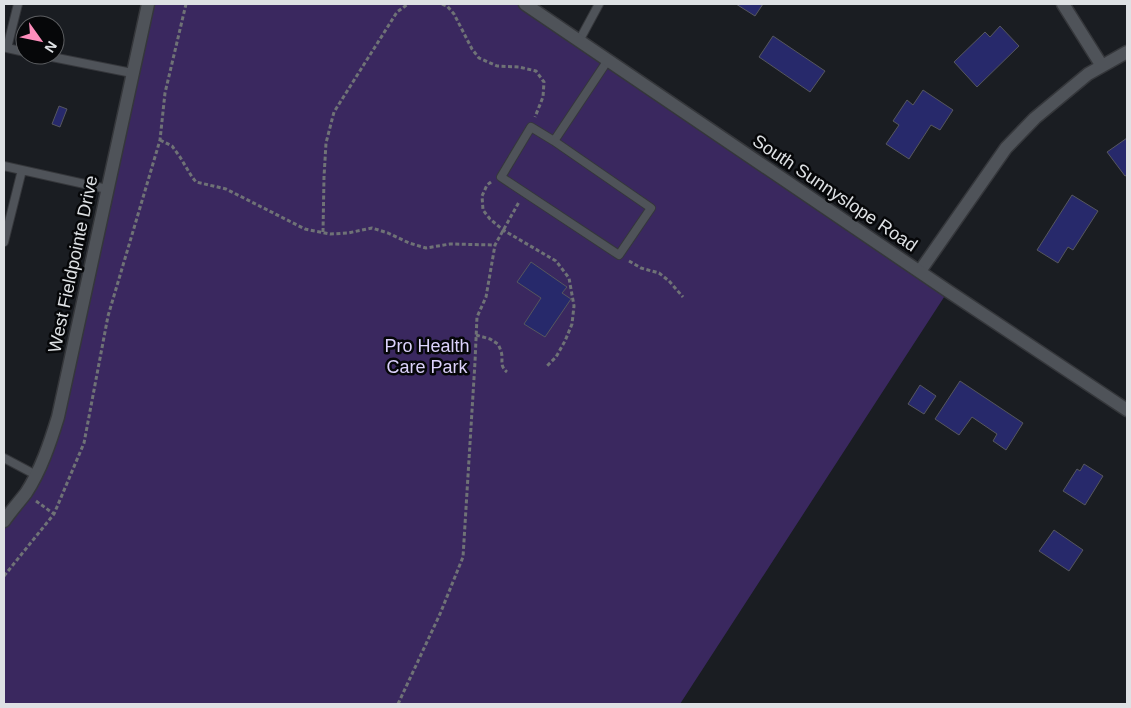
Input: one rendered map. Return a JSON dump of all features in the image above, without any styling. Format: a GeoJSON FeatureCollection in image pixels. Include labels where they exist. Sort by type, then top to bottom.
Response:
{"type":"FeatureCollection","features":[{"type":"Feature","properties":{"kind":"street","name":"West Fieldpointe Drive"},"geometry":{"type":"LineString","coordinates":[[4,521],[36,475],[50,443],[58,417],[148,4]]}},
{"type":"Feature","properties":{"kind":"street","name":"South Sunnyslope Road"},"geometry":{"type":"LineString","coordinates":[[525,4],[1127,410]]}},
{"type":"Feature","properties":{"kind":"street"},"geometry":{"type":"LineString","coordinates":[[1063,4],[1102,66]]}},
{"type":"Feature","properties":{"kind":"street"},"geometry":{"type":"LineString","coordinates":[[920,272],[1006,148],[1035,118],[1088,74],[1127,52]]}},
{"type":"Feature","properties":{"kind":"lane"},"geometry":{"type":"LineString","coordinates":[[6,48],[18,4]]}},
{"type":"Feature","properties":{"kind":"lane"},"geometry":{"type":"LineString","coordinates":[[580,41],[599,4]]}},
{"type":"Feature","properties":{"kind":"lane"},"geometry":{"type":"LineString","coordinates":[[65,60],[132,73]]}},
{"type":"Feature","properties":{"kind":"lane"},"geometry":{"type":"LineString","coordinates":[[554,142],[608,60]]}},
{"type":"Feature","properties":{"kind":"lane"},"geometry":{"type":"LineString","coordinates":[[531,127],[651,208],[620,255],[501,177],[531,127]]}},
{"type":"Feature","properties":{"kind":"lane"},"geometry":{"type":"LineString","coordinates":[[4,166],[107,189]]}},
{"type":"Feature","properties":{"kind":"lane"},"geometry":{"type":"LineString","coordinates":[[4,242],[22,170]]}},
{"type":"Feature","properties":{"kind":"lane"},"geometry":{"type":"LineString","coordinates":[[4,458],[36,475]]}},
{"type":"Feature","properties":{"kind":"path"},"geometry":{"type":"LineString","coordinates":[[4,576],[54,514],[84,443],[108,316],[160,140],[165,93],[186,4]]}},
{"type":"Feature","properties":{"kind":"path"},"geometry":{"type":"LineString","coordinates":[[323,232],[326,143],[334,112],[397,12],[408,4]]}},
{"type":"Feature","properties":{"kind":"path"},"geometry":{"type":"LineString","coordinates":[[442,4],[447,6],[454,14],[472,49],[479,58],[497,66],[519,67],[536,71],[544,82],[543,98],[531,127]]}},
{"type":"Feature","properties":{"kind":"path"},"geometry":{"type":"LineString","coordinates":[[160,140],[172,146],[196,182],[226,189],[305,229],[330,234],[348,233],[372,228],[426,248],[450,244],[495,245]]}},
{"type":"Feature","properties":{"kind":"path"},"geometry":{"type":"LineString","coordinates":[[501,177],[487,185],[482,196],[483,210],[503,230],[556,261],[569,278],[574,306],[572,324],[565,342],[556,357],[547,366]]}},
{"type":"Feature","properties":{"kind":"path"},"geometry":{"type":"LineString","coordinates":[[398,704],[440,614],[463,557],[476,317],[486,297],[495,245],[524,192]]}},
{"type":"Feature","properties":{"kind":"path"},"geometry":{"type":"LineString","coordinates":[[620,255],[641,268],[659,274],[669,281],[683,296]]}},
{"type":"Feature","properties":{"kind":"path"},"geometry":{"type":"LineString","coordinates":[[476,335],[490,339],[498,344],[502,355],[501,363],[507,372]]}},
{"type":"Feature","properties":{"kind":"path"},"geometry":{"type":"LineString","coordinates":[[26,492],[36,502],[54,514]]}},
{"type":"Feature","properties":{"kind":"green space","name":"Pro Health Care Park"},"geometry":{"type":"Polygon","coordinates":[[[148,4],[525,4],[948,291],[680,704],[4,704],[4,521],[50,443],[148,4]]]}},
{"type":"Feature","properties":{"kind":"building"},"geometry":{"type":"Polygon","coordinates":[[[736,4],[763,4],[755,16],[736,4]]]}},
{"type":"Feature","properties":{"kind":"building"},"geometry":{"type":"Polygon","coordinates":[[[1000,26],[1019,46],[977,87],[954,62],[985,32],[990,37],[1000,26]]]}},
{"type":"Feature","properties":{"kind":"building"},"geometry":{"type":"Polygon","coordinates":[[[773,36],[825,71],[810,92],[759,57],[773,36]]]}},
{"type":"Feature","properties":{"kind":"building"},"geometry":{"type":"Polygon","coordinates":[[[923,90],[953,110],[940,130],[931,125],[909,159],[886,144],[899,125],[893,121],[907,100],[913,105],[923,90]]]}},
{"type":"Feature","properties":{"kind":"building"},"geometry":{"type":"Polygon","coordinates":[[[59,106],[67,109],[60,127],[52,124],[59,106]]]}},
{"type":"Feature","properties":{"kind":"building"},"geometry":{"type":"Polygon","coordinates":[[[1127,138],[1127,175],[1125,176],[1107,152],[1127,138]]]}},
{"type":"Feature","properties":{"kind":"building"},"geometry":{"type":"Polygon","coordinates":[[[1072,195],[1098,211],[1073,250],[1068,247],[1058,263],[1037,250],[1072,195]]]}},
{"type":"Feature","properties":{"kind":"building"},"geometry":{"type":"Polygon","coordinates":[[[531,262],[567,287],[562,293],[571,299],[545,337],[524,324],[541,298],[517,282],[531,262]]]}},
{"type":"Feature","properties":{"kind":"building"},"geometry":{"type":"Polygon","coordinates":[[[960,381],[1023,423],[1006,450],[993,441],[997,434],[972,417],[959,435],[935,419],[960,381]]]}},
{"type":"Feature","properties":{"kind":"building"},"geometry":{"type":"Polygon","coordinates":[[[920,385],[936,396],[924,414],[908,404],[920,385]]]}},
{"type":"Feature","properties":{"kind":"building"},"geometry":{"type":"Polygon","coordinates":[[[1084,464],[1103,476],[1085,505],[1063,491],[1077,469],[1080,471],[1084,464]]]}},
{"type":"Feature","properties":{"kind":"building"},"geometry":{"type":"Polygon","coordinates":[[[1054,530],[1083,550],[1069,571],[1039,551],[1054,530]]]}}]}
